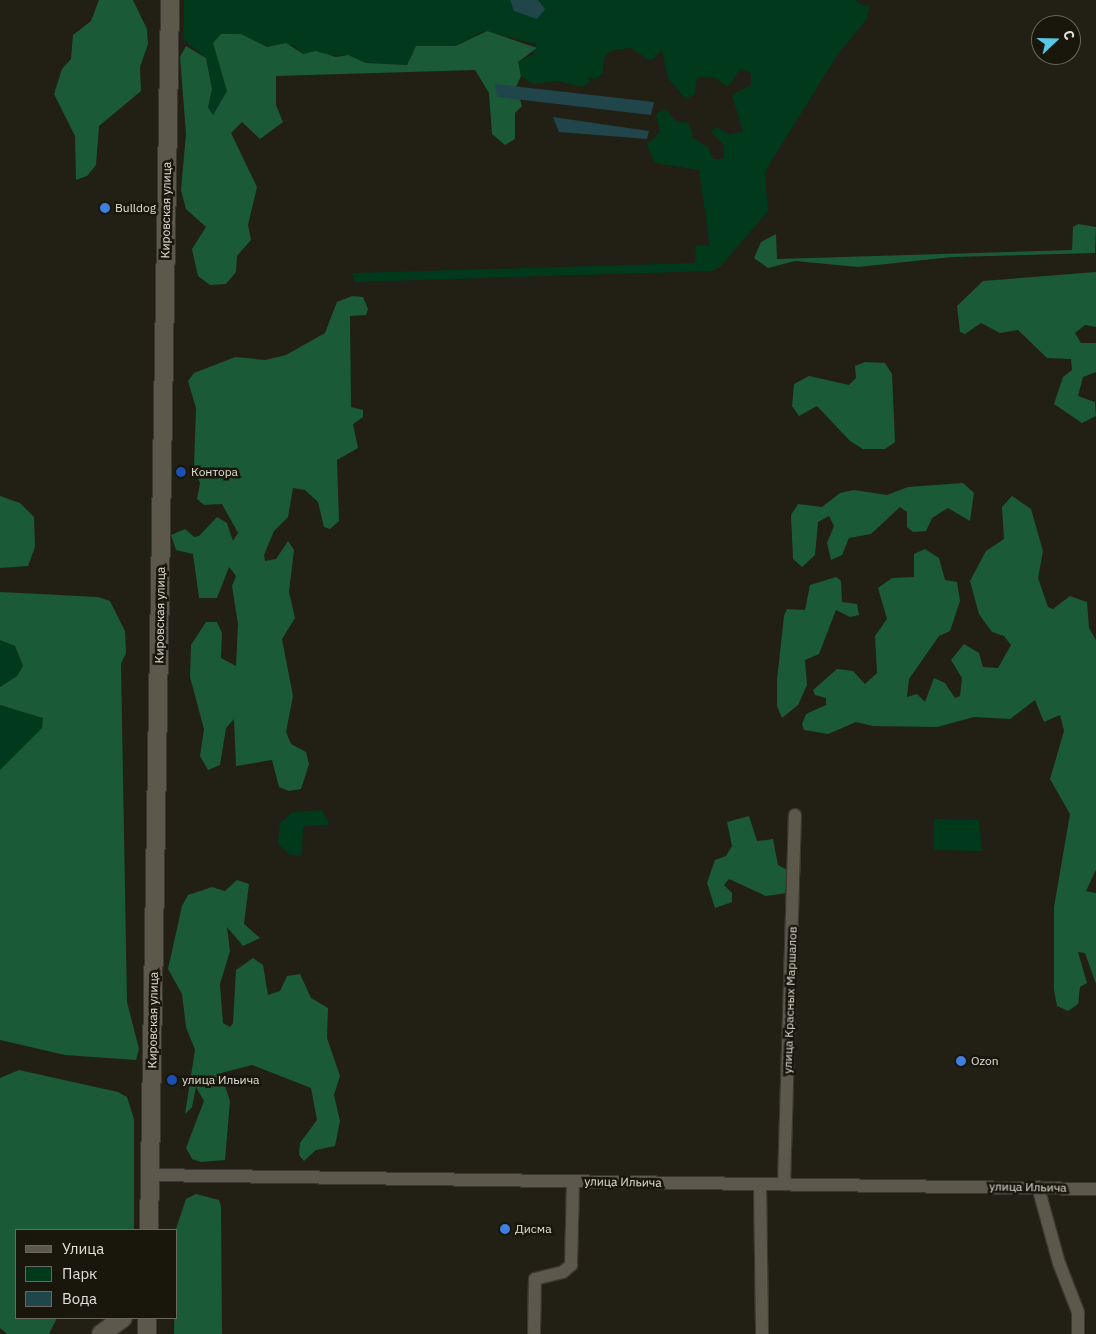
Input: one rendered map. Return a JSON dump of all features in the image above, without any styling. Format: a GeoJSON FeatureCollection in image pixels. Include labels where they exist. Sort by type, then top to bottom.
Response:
{"type":"FeatureCollection","features":[{"type":"Feature","properties":{"kind":"main road","name":"Кировская улица"},"geometry":{"type":"LineString","coordinates":[[149,1229],[170,0]]}},
{"type":"Feature","properties":{"kind":"main road"},"geometry":{"type":"LineString","coordinates":[[101,1334],[122,1319]]}},
{"type":"Feature","properties":{"kind":"main road"},"geometry":{"type":"LineString","coordinates":[[147,1319],[147,1334]]}},
{"type":"Feature","properties":{"kind":"street","name":"улица Красных Маршалов"},"geometry":{"type":"LineString","coordinates":[[784,1184],[795,815]]}},
{"type":"Feature","properties":{"kind":"street","name":"улица Ильича"},"geometry":{"type":"LineString","coordinates":[[150,1175],[1096,1189]]}},
{"type":"Feature","properties":{"kind":"street"},"geometry":{"type":"LineString","coordinates":[[534,1334],[535,1279],[564,1272],[571,1264],[573,1181]]}},
{"type":"Feature","properties":{"kind":"street"},"geometry":{"type":"LineString","coordinates":[[760,1184],[762,1334]]}},
{"type":"Feature","properties":{"kind":"street"},"geometry":{"type":"LineString","coordinates":[[1038,1187],[1058,1263],[1078,1312],[1078,1334]]}},
{"type":"Feature","properties":{"kind":"green space"},"geometry":{"type":"Polygon","coordinates":[[[99,0],[133,0],[147,29],[148,44],[140,67],[141,91],[99,126],[96,165],[87,176],[76,180],[75,136],[54,94],[62,69],[71,59],[73,35],[91,21],[99,0]]]}},
{"type":"Feature","properties":{"kind":"green space"},"geometry":{"type":"Polygon","coordinates":[[[184,0],[855,0],[864,6],[870,4],[867,19],[838,54],[770,163],[765,174],[768,211],[720,267],[712,271],[355,282],[352,273],[695,263],[696,245],[710,246],[699,170],[655,163],[647,145],[660,132],[656,114],[666,109],[675,121],[689,123],[693,138],[708,147],[714,159],[724,159],[724,145],[711,132],[716,127],[728,134],[743,132],[732,95],[751,85],[751,73],[740,69],[728,87],[713,77],[697,77],[695,94],[686,99],[668,78],[662,51],[650,61],[631,48],[610,51],[604,58],[603,73],[596,79],[588,77],[590,82],[582,87],[558,81],[532,84],[521,76],[518,62],[534,54],[536,44],[484,31],[456,46],[416,46],[407,65],[366,63],[348,55],[303,55],[293,45],[267,47],[237,33],[213,43],[227,81],[227,91],[214,115],[208,107],[212,89],[206,58],[183,39],[184,0]]]}},
{"type":"Feature","properties":{"kind":"green space"},"geometry":{"type":"Polygon","coordinates":[[[487,31],[537,48],[518,62],[521,76],[516,87],[522,106],[515,113],[515,139],[505,145],[492,134],[489,93],[475,70],[276,76],[276,105],[283,122],[260,139],[242,122],[231,133],[257,187],[248,225],[251,240],[237,256],[236,272],[226,284],[210,285],[198,276],[192,249],[206,227],[186,209],[181,190],[186,134],[180,57],[186,46],[206,58],[212,89],[208,107],[213,115],[227,91],[213,43],[221,34],[241,34],[267,47],[286,43],[303,54],[316,51],[336,57],[348,55],[366,63],[407,65],[416,46],[456,46],[487,31]]]}},
{"type":"Feature","properties":{"kind":"green space"},"geometry":{"type":"Polygon","coordinates":[[[1078,224],[1096,227],[1095,253],[952,257],[858,267],[795,261],[768,268],[754,258],[761,242],[776,234],[777,259],[1072,250],[1073,227],[1078,224]]]}},
{"type":"Feature","properties":{"kind":"green space"},"geometry":{"type":"Polygon","coordinates":[[[1096,272],[1096,327],[1085,325],[1075,333],[1081,343],[1096,343],[1096,372],[1083,377],[1078,396],[1095,402],[1096,416],[1082,423],[1054,404],[1063,377],[1072,370],[1071,359],[1047,358],[1018,330],[1000,333],[981,323],[965,334],[960,332],[957,306],[983,281],[1096,272]]]}},
{"type":"Feature","properties":{"kind":"green space"},"geometry":{"type":"Polygon","coordinates":[[[352,296],[363,297],[368,309],[366,315],[350,316],[351,407],[363,410],[363,417],[353,424],[358,448],[337,460],[339,521],[330,529],[324,527],[318,502],[305,490],[293,488],[288,517],[274,531],[264,555],[265,561],[276,559],[288,541],[294,550],[289,592],[295,618],[282,639],[293,696],[286,732],[291,744],[306,752],[309,764],[301,789],[289,791],[279,787],[272,760],[236,766],[234,719],[226,728],[220,765],[208,770],[200,756],[204,729],[190,677],[191,645],[206,622],[217,622],[222,633],[221,658],[236,666],[238,624],[232,586],[236,576],[229,567],[217,598],[199,598],[193,554],[176,550],[171,535],[185,529],[194,537],[199,536],[217,517],[227,523],[233,541],[238,533],[222,504],[204,505],[197,499],[200,483],[194,466],[196,408],[188,381],[194,373],[235,357],[265,360],[286,355],[325,333],[337,302],[352,296]]]}},
{"type":"Feature","properties":{"kind":"green space"},"geometry":{"type":"Polygon","coordinates":[[[865,362],[885,363],[892,374],[895,442],[885,449],[863,449],[850,441],[817,406],[799,416],[792,406],[794,384],[809,376],[849,385],[856,378],[855,366],[865,362]]]}},
{"type":"Feature","properties":{"kind":"green space"},"geometry":{"type":"Polygon","coordinates":[[[963,483],[974,493],[970,521],[948,508],[932,518],[926,531],[913,532],[907,527],[907,512],[900,507],[871,534],[849,538],[842,555],[831,560],[827,543],[834,526],[829,516],[818,522],[815,555],[802,567],[793,559],[791,515],[798,504],[822,507],[840,493],[854,490],[887,495],[908,487],[963,483]]]}},
{"type":"Feature","properties":{"kind":"green space"},"geometry":{"type":"Polygon","coordinates":[[[0,496],[20,503],[34,517],[35,547],[28,566],[0,568],[0,496]]]}},
{"type":"Feature","properties":{"kind":"green space"},"geometry":{"type":"Polygon","coordinates":[[[1012,496],[1031,509],[1043,551],[1038,578],[1048,607],[1053,609],[1070,596],[1087,602],[1089,628],[1096,640],[1096,870],[1086,891],[1096,893],[1096,984],[1085,953],[1078,952],[1087,983],[1080,987],[1078,1004],[1068,1011],[1057,1006],[1054,990],[1054,907],[1070,814],[1050,779],[1064,731],[1060,715],[1044,722],[1035,700],[1010,719],[974,717],[937,727],[873,726],[856,722],[828,734],[804,730],[802,724],[806,714],[826,705],[826,698],[815,695],[813,690],[837,669],[853,671],[865,684],[877,673],[875,636],[887,619],[878,588],[892,578],[914,577],[914,554],[925,549],[939,558],[945,580],[957,582],[960,601],[950,631],[939,636],[909,679],[907,697],[917,694],[925,702],[934,678],[945,683],[955,698],[960,696],[962,678],[951,660],[964,644],[979,653],[983,667],[998,668],[1011,645],[1004,636],[992,632],[979,614],[970,581],[986,551],[1004,539],[1002,507],[1012,496]]]}},
{"type":"Feature","properties":{"kind":"green space"},"geometry":{"type":"Polygon","coordinates":[[[836,577],[841,581],[842,602],[857,604],[859,615],[850,617],[836,610],[819,654],[805,660],[807,685],[798,705],[782,718],[777,706],[777,680],[784,616],[787,609],[805,610],[810,585],[836,577]]]}},
{"type":"Feature","properties":{"kind":"green space"},"geometry":{"type":"Polygon","coordinates":[[[0,592],[98,597],[110,601],[125,631],[126,653],[121,664],[127,1002],[139,1049],[136,1060],[65,1055],[0,1040],[0,770],[42,728],[43,718],[0,705],[0,687],[17,676],[23,666],[15,646],[0,640],[0,592]]]}},
{"type":"Feature","properties":{"kind":"green space"},"geometry":{"type":"Polygon","coordinates":[[[0,640],[15,646],[23,666],[17,676],[0,687],[0,640]]]}},
{"type":"Feature","properties":{"kind":"green space"},"geometry":{"type":"Polygon","coordinates":[[[0,705],[43,717],[42,728],[0,770],[0,705]]]}},
{"type":"Feature","properties":{"kind":"green space"},"geometry":{"type":"Polygon","coordinates":[[[322,810],[330,825],[303,826],[302,856],[290,855],[278,844],[280,823],[293,812],[322,810]]]}},
{"type":"Feature","properties":{"kind":"green space"},"geometry":{"type":"Polygon","coordinates":[[[749,816],[757,841],[773,839],[778,865],[789,871],[787,893],[766,896],[729,879],[724,885],[732,893],[732,902],[715,908],[707,883],[715,860],[726,856],[732,846],[727,822],[749,816]]]}},
{"type":"Feature","properties":{"kind":"green space"},"geometry":{"type":"Polygon","coordinates":[[[934,819],[979,820],[982,851],[934,850],[934,819]]]}},
{"type":"Feature","properties":{"kind":"green space"},"geometry":{"type":"Polygon","coordinates":[[[237,880],[249,884],[244,924],[260,938],[243,946],[227,927],[230,951],[220,984],[223,1023],[230,1027],[233,1023],[236,970],[253,958],[263,965],[268,995],[280,991],[287,976],[300,974],[311,998],[328,1008],[327,1038],[340,1076],[334,1095],[340,1121],[335,1146],[316,1150],[304,1161],[299,1155],[300,1143],[317,1120],[311,1088],[252,1065],[221,1073],[230,1101],[225,1160],[201,1162],[192,1159],[186,1148],[204,1101],[196,1087],[192,1107],[185,1114],[195,1050],[186,1027],[182,994],[168,969],[182,906],[188,895],[212,887],[225,891],[237,880]]]}},
{"type":"Feature","properties":{"kind":"green space"},"geometry":{"type":"Polygon","coordinates":[[[19,1070],[118,1092],[127,1097],[134,1119],[134,1229],[15,1229],[15,1319],[56,1319],[49,1334],[7,1334],[0,1328],[0,1078],[19,1070]]]}},
{"type":"Feature","properties":{"kind":"green space"},"geometry":{"type":"Polygon","coordinates":[[[196,1194],[219,1200],[221,1206],[222,1334],[174,1334],[174,1319],[178,1319],[178,1229],[176,1229],[186,1199],[196,1194]]]}},
{"type":"Feature","properties":{"kind":"water"},"geometry":{"type":"Polygon","coordinates":[[[510,0],[538,0],[545,9],[537,19],[514,11],[510,0]]]}},
{"type":"Feature","properties":{"kind":"water"},"geometry":{"type":"Polygon","coordinates":[[[495,84],[654,102],[651,115],[497,97],[495,84]]]}},
{"type":"Feature","properties":{"kind":"water"},"geometry":{"type":"Polygon","coordinates":[[[553,117],[649,131],[647,139],[559,132],[553,117]]]}},
{"type":"Feature","properties":{"kind":"place","name":"Bulldog"},"geometry":{"type":"Point","coordinates":[105,208]}},
{"type":"Feature","properties":{"kind":"place","name":"Контора"},"geometry":{"type":"Point","coordinates":[181,472]}},
{"type":"Feature","properties":{"kind":"place","name":"Ozon"},"geometry":{"type":"Point","coordinates":[961,1061]}},
{"type":"Feature","properties":{"kind":"place","name":"улица Ильича"},"geometry":{"type":"Point","coordinates":[172,1080]}},
{"type":"Feature","properties":{"kind":"place","name":"Дисма"},"geometry":{"type":"Point","coordinates":[505,1229]}}]}
